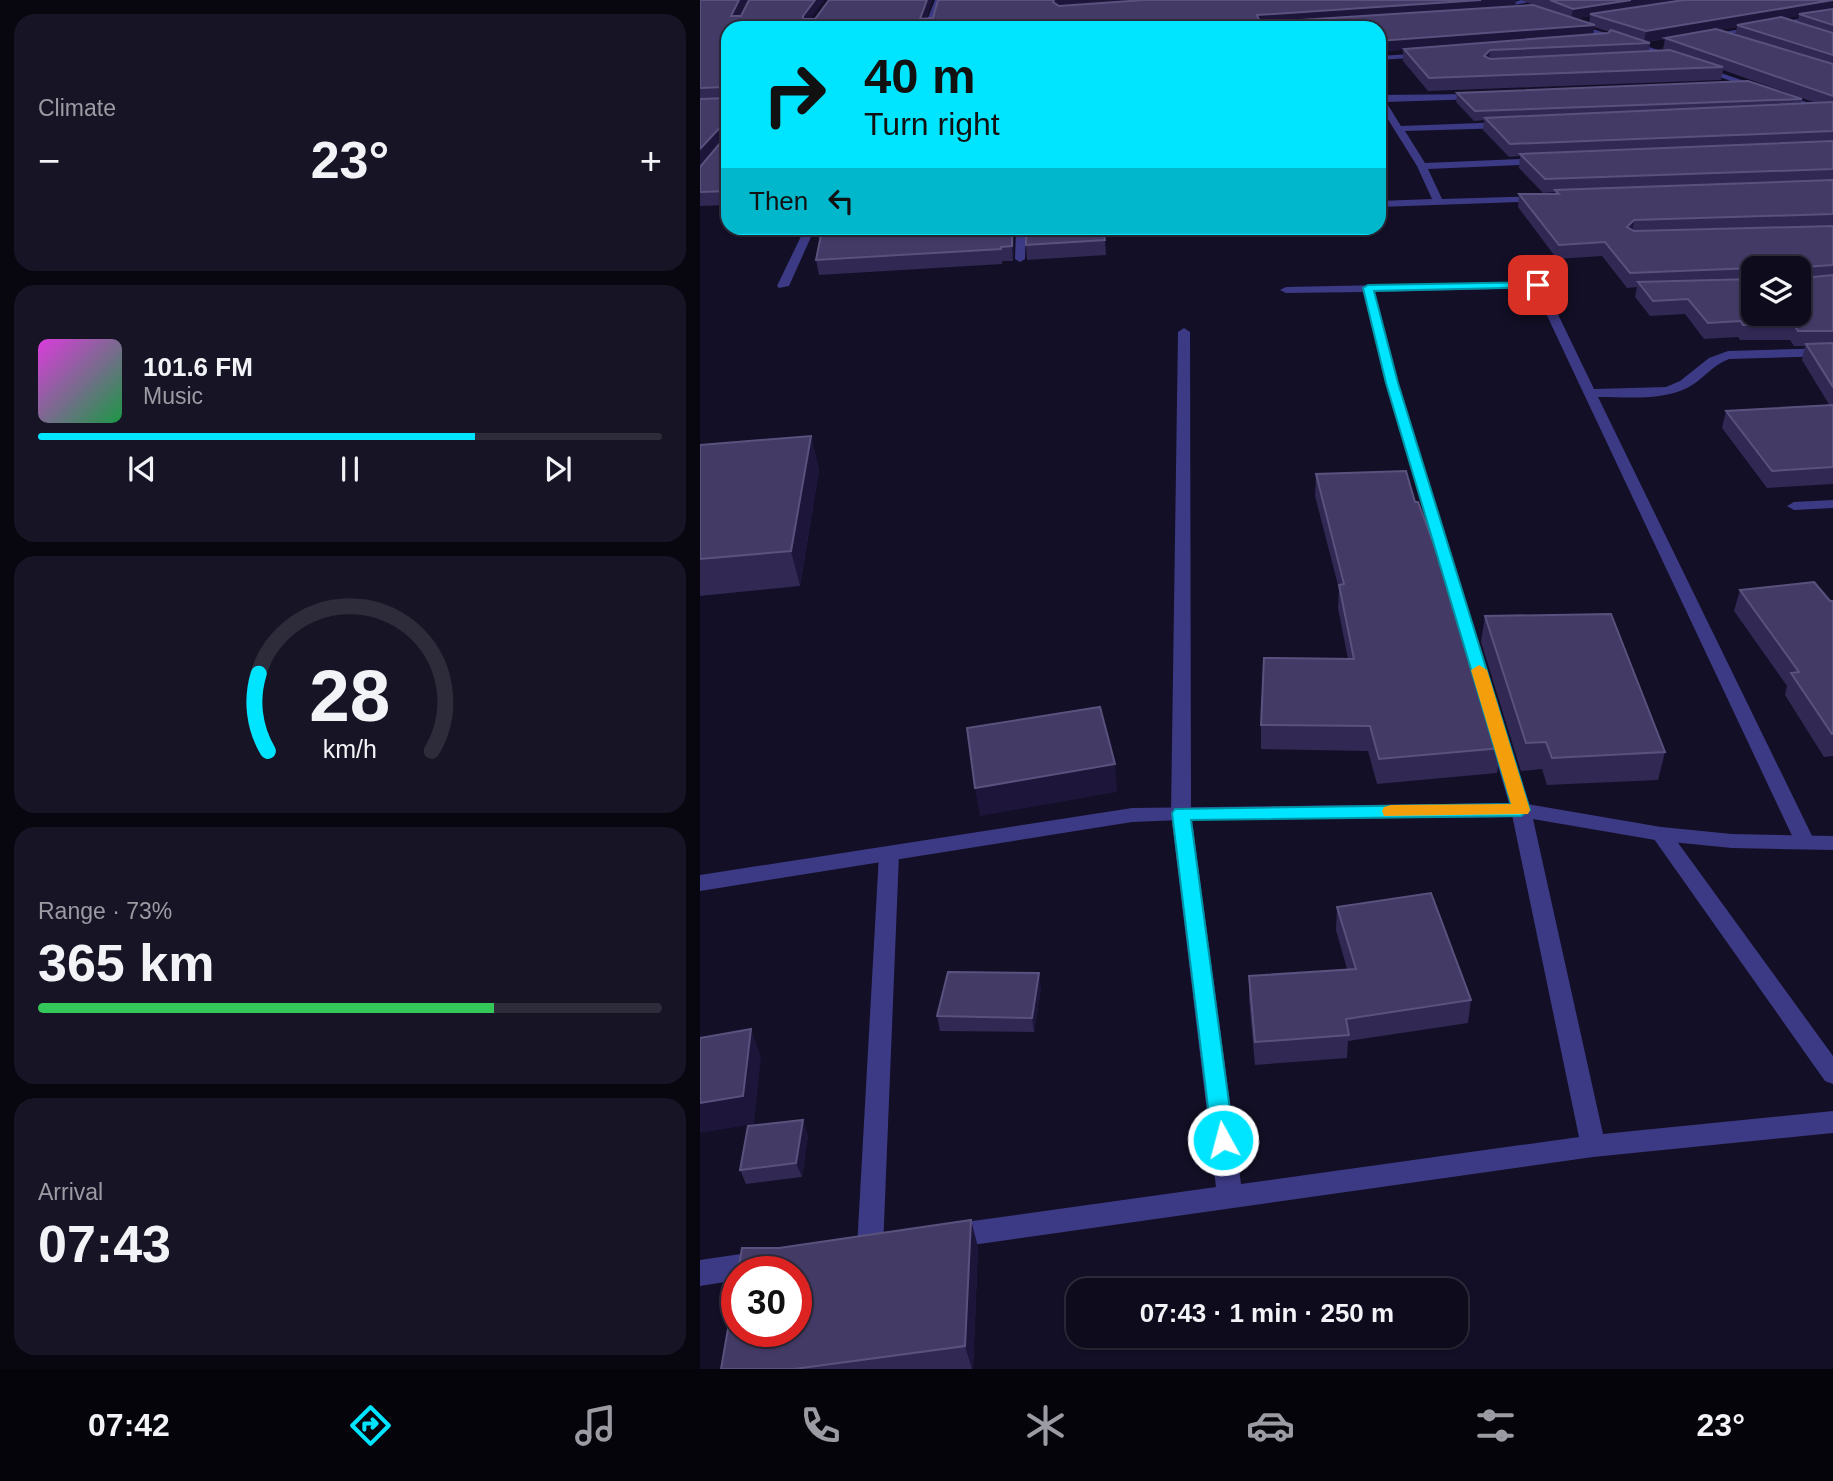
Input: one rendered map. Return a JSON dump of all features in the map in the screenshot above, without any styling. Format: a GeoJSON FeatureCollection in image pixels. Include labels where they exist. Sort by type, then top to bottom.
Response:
{"type":"FeatureCollection","features":[{"type":"Feature","properties":{"kind":"street"},"geometry":{"type":"LineString","coordinates":[[930,21],[938,0]]}},
{"type":"Feature","properties":{"kind":"street"},"geometry":{"type":"LineString","coordinates":[[1511,1],[1537,0]]}},
{"type":"Feature","properties":{"kind":"street"},"geometry":{"type":"LineString","coordinates":[[1511,1],[1531,11]]}},
{"type":"Feature","properties":{"kind":"street"},"geometry":{"type":"LineString","coordinates":[[1700,37],[1833,15]]}},
{"type":"Feature","properties":{"kind":"street"},"geometry":{"type":"LineString","coordinates":[[1593,19],[1567,23],[1831,113]]}},
{"type":"Feature","properties":{"kind":"street"},"geometry":{"type":"LineString","coordinates":[[1775,23],[1798,30]]}},
{"type":"Feature","properties":{"kind":"street"},"geometry":{"type":"LineString","coordinates":[[1713,34],[1740,43]]}},
{"type":"Feature","properties":{"kind":"street"},"geometry":{"type":"LineString","coordinates":[[1590,41],[1616,39]]}},
{"type":"Feature","properties":{"kind":"street"},"geometry":{"type":"LineString","coordinates":[[1645,48],[1659,45]]}},
{"type":"Feature","properties":{"kind":"street"},"geometry":{"type":"LineString","coordinates":[[1386,57],[1432,54]]}},
{"type":"Feature","properties":{"kind":"street"},"geometry":{"type":"LineString","coordinates":[[1649,59],[1675,58]]}},
{"type":"Feature","properties":{"kind":"street"},"geometry":{"type":"LineString","coordinates":[[1723,85],[1750,84]]}},
{"type":"Feature","properties":{"kind":"street"},"geometry":{"type":"LineString","coordinates":[[1386,99],[1490,95]]}},
{"type":"Feature","properties":{"kind":"street"},"geometry":{"type":"LineString","coordinates":[[1386,109],[1422,166],[1439,203]]}},
{"type":"Feature","properties":{"kind":"street"},"geometry":{"type":"LineString","coordinates":[[1802,113],[1831,113]]}},
{"type":"Feature","properties":{"kind":"street"},"geometry":{"type":"LineString","coordinates":[[1398,129],[1523,124]]}},
{"type":"Feature","properties":{"kind":"street"},"geometry":{"type":"LineString","coordinates":[[1422,166],[1546,160]]}},
{"type":"Feature","properties":{"kind":"street"},"geometry":{"type":"LineString","coordinates":[[1386,204],[1548,199]]}},
{"type":"Feature","properties":{"kind":"street"},"geometry":{"type":"LineString","coordinates":[[783,286],[807,235]]}},
{"type":"Feature","properties":{"kind":"street"},"geometry":{"type":"LineString","coordinates":[[1020,259],[1021,235]]}},
{"type":"Feature","properties":{"kind":"street"},"geometry":{"type":"LineString","coordinates":[[1286,290],[1535,279],[1805,842]]}},
{"type":"Feature","properties":{"kind":"street"},"geometry":{"type":"LineString","coordinates":[[1368,288],[1392,383],[1521,810],[1592,1146]]}},
{"type":"Feature","properties":{"kind":"street"},"geometry":{"type":"LineString","coordinates":[[1184,332],[1181,813],[1230,1195]]}},
{"type":"Feature","properties":{"kind":"street"},"geometry":{"type":"LineString","coordinates":[[1590,394],[1676,388],[1691,381],[1718,357],[1833,352]]}},
{"type":"Feature","properties":{"kind":"street"},"geometry":{"type":"LineString","coordinates":[[1794,506],[1833,504]]}},
{"type":"Feature","properties":{"kind":"street"},"geometry":{"type":"LineString","coordinates":[[700,883],[1132,815],[1181,813],[1521,810],[1661,834],[1732,841],[1833,843]]}},
{"type":"Feature","properties":{"kind":"street"},"geometry":{"type":"LineString","coordinates":[[1661,834],[1833,1074]]}},
{"type":"Feature","properties":{"kind":"street"},"geometry":{"type":"LineString","coordinates":[[870,1248],[889,853]]}},
{"type":"Feature","properties":{"kind":"street"},"geometry":{"type":"LineString","coordinates":[[926,1239],[1592,1146],[1833,1122]]}},
{"type":"Feature","properties":{"kind":"street"},"geometry":{"type":"LineString","coordinates":[[844,1251],[898,1244]]}},
{"type":"Feature","properties":{"kind":"street"},"geometry":{"type":"LineString","coordinates":[[700,1273],[721,1270]]}},
{"type":"Feature","properties":{"kind":"building"},"geometry":{"type":"Polygon","coordinates":[[[700,0],[739,0],[731,16],[741,16],[749,0],[815,0],[803,19],[815,19],[829,0],[927,0],[920,19],[933,18],[938,0],[1054,0],[1059,6],[1144,0],[1481,0],[1257,15],[1259,20],[1300,20],[1533,5],[1595,25],[1386,40],[1386,21],[721,21],[721,87],[700,88],[700,0]]]}},
{"type":"Feature","properties":{"kind":"building"},"geometry":{"type":"Polygon","coordinates":[[[1550,0],[1631,0],[1573,9],[1550,0]]]}},
{"type":"Feature","properties":{"kind":"building"},"geometry":{"type":"Polygon","coordinates":[[[1684,0],[1833,0],[1646,31],[1590,14],[1684,0]]]}},
{"type":"Feature","properties":{"kind":"building"},"geometry":{"type":"Polygon","coordinates":[[[1833,9],[1833,25],[1799,14],[1833,9]]]}},
{"type":"Feature","properties":{"kind":"building"},"geometry":{"type":"Polygon","coordinates":[[[1781,17],[1833,33],[1833,55],[1737,25],[1781,17]]]}},
{"type":"Feature","properties":{"kind":"building"},"geometry":{"type":"Polygon","coordinates":[[[1716,29],[1833,64],[1833,96],[1665,38],[1716,29]]]}},
{"type":"Feature","properties":{"kind":"building"},"geometry":{"type":"Polygon","coordinates":[[[1611,30],[1650,43],[1490,50],[1484,56],[1490,59],[1670,50],[1723,67],[1429,78],[1404,49],[1608,33],[1611,30]]]}},
{"type":"Feature","properties":{"kind":"building"},"geometry":{"type":"Polygon","coordinates":[[[1748,81],[1802,99],[1475,111],[1457,93],[1748,81]]]}},
{"type":"Feature","properties":{"kind":"building"},"geometry":{"type":"Polygon","coordinates":[[[721,98],[721,126],[700,149],[700,99],[721,98]]]}},
{"type":"Feature","properties":{"kind":"building"},"geometry":{"type":"Polygon","coordinates":[[[1833,102],[1833,131],[1510,144],[1485,118],[1833,102]]]}},
{"type":"Feature","properties":{"kind":"building"},"geometry":{"type":"Polygon","coordinates":[[[1833,141],[1833,169],[1545,179],[1520,154],[1833,141]]]}},
{"type":"Feature","properties":{"kind":"building"},"geometry":{"type":"Polygon","coordinates":[[[721,142],[721,191],[700,192],[700,167],[721,142]]]}},
{"type":"Feature","properties":{"kind":"building"},"geometry":{"type":"Polygon","coordinates":[[[1833,180],[1833,214],[1634,220],[1627,227],[1634,231],[1833,226],[1833,265],[1811,266],[1811,256],[1741,256],[1741,269],[1630,273],[1605,242],[1559,245],[1519,194],[1559,194],[1555,190],[1833,180]]]}},
{"type":"Feature","properties":{"kind":"building"},"geometry":{"type":"Polygon","coordinates":[[[821,235],[1012,235],[1012,246],[1001,249],[816,260],[821,235]]]}},
{"type":"Feature","properties":{"kind":"building"},"geometry":{"type":"Polygon","coordinates":[[[1026,235],[1104,235],[1105,240],[1026,245],[1026,235]]]}},
{"type":"Feature","properties":{"kind":"building"},"geometry":{"type":"Polygon","coordinates":[[[1833,275],[1833,331],[1798,331],[1795,326],[1811,326],[1811,277],[1833,275]]]}},
{"type":"Feature","properties":{"kind":"building"},"geometry":{"type":"Polygon","coordinates":[[[1741,279],[1741,321],[1708,323],[1688,299],[1653,301],[1638,282],[1741,279]]]}},
{"type":"Feature","properties":{"kind":"building"},"geometry":{"type":"Polygon","coordinates":[[[1833,343],[1833,387],[1806,344],[1833,343]]]}},
{"type":"Feature","properties":{"kind":"building"},"geometry":{"type":"Polygon","coordinates":[[[1833,405],[1833,467],[1772,471],[1726,411],[1833,405]]]}},
{"type":"Feature","properties":{"kind":"building"},"geometry":{"type":"Polygon","coordinates":[[[811,436],[791,551],[700,559],[700,445],[811,436]]]}},
{"type":"Feature","properties":{"kind":"building"},"geometry":{"type":"Polygon","coordinates":[[[1406,471],[1415,502],[1418,502],[1461,617],[1501,748],[1379,759],[1370,726],[1261,725],[1264,658],[1354,659],[1339,585],[1344,584],[1316,474],[1406,471]]]}},
{"type":"Feature","properties":{"kind":"building"},"geometry":{"type":"Polygon","coordinates":[[[1814,582],[1830,601],[1833,601],[1833,734],[1791,673],[1799,672],[1740,590],[1814,582]]]}},
{"type":"Feature","properties":{"kind":"building"},"geometry":{"type":"Polygon","coordinates":[[[1611,614],[1665,752],[1552,758],[1546,742],[1526,743],[1485,616],[1611,614]]]}},
{"type":"Feature","properties":{"kind":"building"},"geometry":{"type":"Polygon","coordinates":[[[1100,707],[1115,764],[975,788],[967,728],[1100,707]]]}},
{"type":"Feature","properties":{"kind":"building"},"geometry":{"type":"Polygon","coordinates":[[[1431,893],[1471,1000],[1346,1019],[1349,1035],[1255,1042],[1249,976],[1356,969],[1337,907],[1431,893]]]}},
{"type":"Feature","properties":{"kind":"building"},"geometry":{"type":"Polygon","coordinates":[[[948,972],[1039,973],[1032,1018],[937,1016],[948,972]]]}},
{"type":"Feature","properties":{"kind":"building"},"geometry":{"type":"Polygon","coordinates":[[[751,1029],[743,1096],[700,1103],[700,1038],[751,1029]]]}},
{"type":"Feature","properties":{"kind":"building"},"geometry":{"type":"Polygon","coordinates":[[[803,1120],[796,1163],[740,1170],[748,1126],[803,1120]]]}},
{"type":"Feature","properties":{"kind":"building"},"geometry":{"type":"Polygon","coordinates":[[[971,1220],[965,1346],[794,1369],[721,1369],[725,1347],[812,1347],[812,1256],[741,1256],[742,1248],[779,1248],[971,1220]]]}},
{"type":"Feature","properties":{"kind":"slow traffic"},"geometry":{"type":"LineString","coordinates":[[1391,811],[1521,810],[1479,670]]}},
{"type":"Feature","properties":{"kind":"route"},"geometry":{"type":"LineString","coordinates":[[1223,1140],[1181,813],[1521,810],[1392,383],[1368,288],[1538,285]]}}]}
